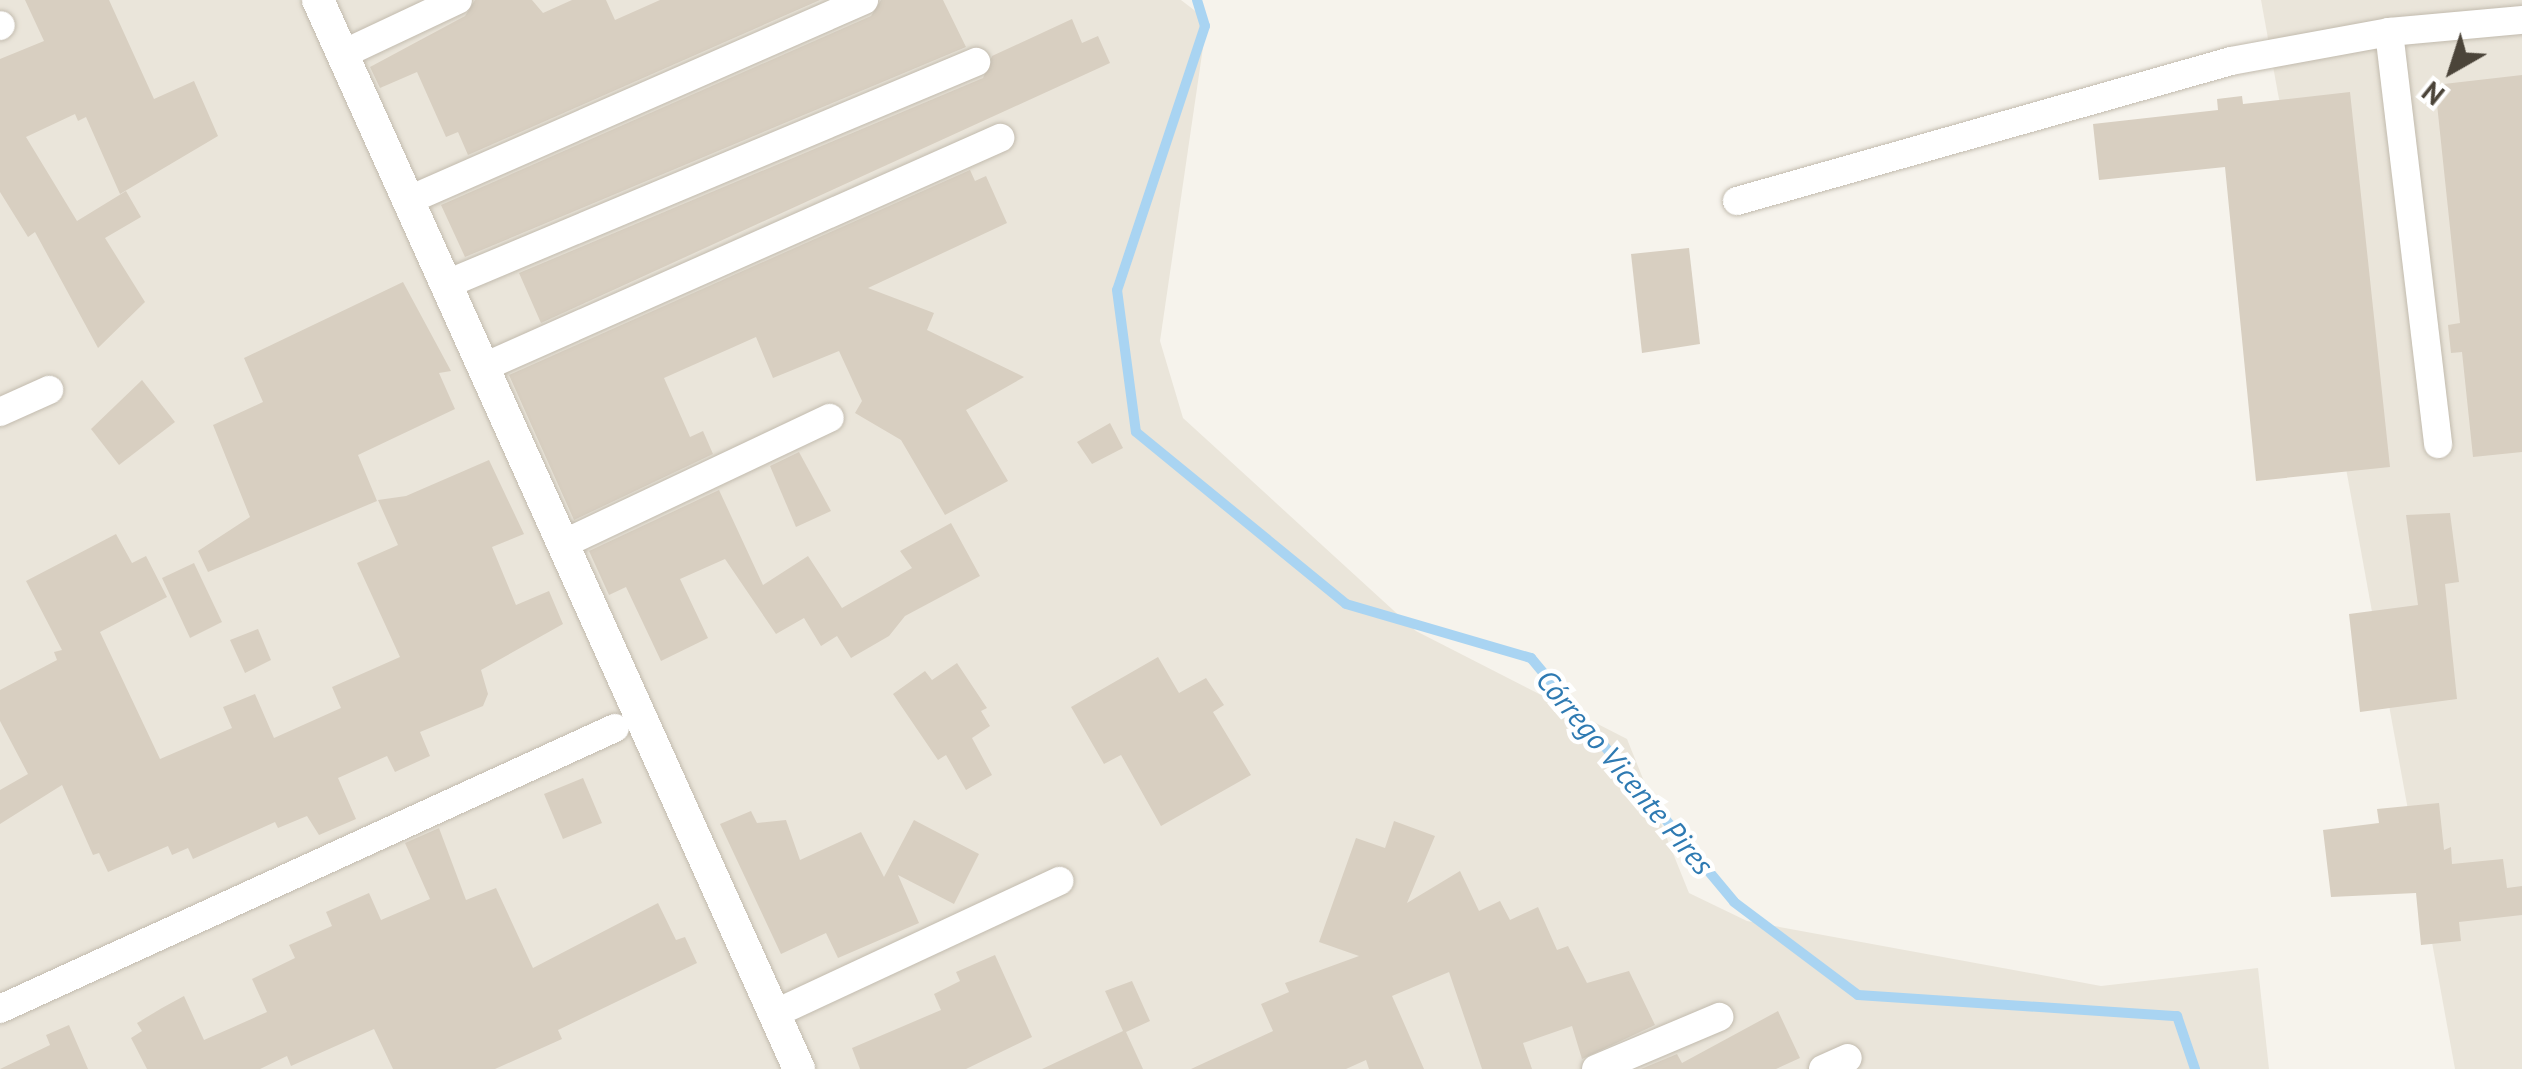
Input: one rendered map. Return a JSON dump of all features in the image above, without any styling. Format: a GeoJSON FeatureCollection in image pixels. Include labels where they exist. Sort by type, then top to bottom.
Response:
{"type":"FeatureCollection","features":[{"type":"Feature","properties":{"kind":"street"},"geometry":{"type":"LineString","coordinates":[[318,0],[799,1069]]}},
{"type":"Feature","properties":{"kind":"street"},"geometry":{"type":"LineString","coordinates":[[342,54],[458,0]]}},
{"type":"Feature","properties":{"kind":"street"},"geometry":{"type":"LineString","coordinates":[[409,200],[864,0]]}},
{"type":"Feature","properties":{"kind":"street"},"geometry":{"type":"LineString","coordinates":[[1737,201],[2130,85],[2389,32],[2522,20]]}},
{"type":"Feature","properties":{"kind":"street"},"geometry":{"type":"LineString","coordinates":[[2389,32],[2438,444]]}},
{"type":"Feature","properties":{"kind":"street"},"geometry":{"type":"LineString","coordinates":[[447,284],[976,62]]}},
{"type":"Feature","properties":{"kind":"street"},"geometry":{"type":"LineString","coordinates":[[484,367],[1000,138]]}},
{"type":"Feature","properties":{"kind":"street"},"geometry":{"type":"LineString","coordinates":[[0,412],[49,390]]}},
{"type":"Feature","properties":{"kind":"street"},"geometry":{"type":"LineString","coordinates":[[563,544],[830,418]]}},
{"type":"Feature","properties":{"kind":"street"},"geometry":{"type":"LineString","coordinates":[[0,1009],[615,728]]}},
{"type":"Feature","properties":{"kind":"street"},"geometry":{"type":"LineString","coordinates":[[774,1014],[1059,880]]}},
{"type":"Feature","properties":{"kind":"street"},"geometry":{"type":"LineString","coordinates":[[1596,1069],[1718,1017]]}},
{"type":"Feature","properties":{"kind":"shaded area"},"geometry":{"type":"Polygon","coordinates":[[[0,0],[1181,0],[1207,20],[1160,341],[1183,418],[1416,631],[1627,739],[1689,893],[1747,921],[2101,986],[2258,968],[2269,1069],[0,1069],[0,0]]]}},
{"type":"Feature","properties":{"kind":"shaded area"},"geometry":{"type":"Polygon","coordinates":[[[2261,0],[2522,0],[2522,1069],[2455,1069],[2261,0]]]}},
{"type":"Feature","properties":{"kind":"building"},"geometry":{"type":"Polygon","coordinates":[[[25,0],[109,0],[154,99],[194,81],[218,136],[120,194],[86,117],[78,121],[75,114],[26,137],[77,221],[126,191],[141,217],[105,238],[145,302],[98,348],[35,232],[28,237],[0,192],[0,59],[44,41],[25,0]]]}},
{"type":"Feature","properties":{"kind":"building"},"geometry":{"type":"Polygon","coordinates":[[[475,0],[532,0],[543,13],[572,0],[606,0],[615,20],[660,0],[820,0],[468,155],[458,132],[446,137],[417,72],[380,88],[370,67],[465,16],[475,0]]]}},
{"type":"Feature","properties":{"kind":"building"},"geometry":{"type":"Polygon","coordinates":[[[881,0],[943,0],[966,47],[465,257],[441,205],[871,16],[881,0]]]}},
{"type":"Feature","properties":{"kind":"building"},"geometry":{"type":"Polygon","coordinates":[[[1072,19],[1082,43],[1098,36],[1110,63],[541,323],[519,273],[983,78],[992,56],[1072,19]]]}},
{"type":"Feature","properties":{"kind":"building"},"geometry":{"type":"Polygon","coordinates":[[[2522,75],[2522,452],[2473,457],[2462,352],[2451,353],[2448,325],[2460,323],[2435,85],[2522,75]]]}},
{"type":"Feature","properties":{"kind":"building"},"geometry":{"type":"Polygon","coordinates":[[[2350,92],[2390,467],[2256,481],[2225,167],[2099,180],[2093,124],[2218,110],[2217,99],[2242,96],[2243,104],[2350,92]]]}},
{"type":"Feature","properties":{"kind":"building"},"geometry":{"type":"Polygon","coordinates":[[[970,170],[975,181],[986,176],[1007,223],[868,288],[934,313],[927,330],[1024,377],[966,410],[1008,481],[945,515],[901,440],[855,413],[862,401],[839,351],[773,378],[756,337],[664,378],[690,437],[703,431],[713,454],[574,520],[509,375],[970,170]]]}},
{"type":"Feature","properties":{"kind":"building"},"geometry":{"type":"Polygon","coordinates":[[[1689,248],[1700,344],[1642,353],[1631,254],[1689,248]]]}},
{"type":"Feature","properties":{"kind":"building"},"geometry":{"type":"Polygon","coordinates":[[[403,282],[451,371],[439,373],[455,409],[358,455],[377,501],[208,572],[198,551],[250,517],[213,425],[263,402],[244,358],[403,282]]]}},
{"type":"Feature","properties":{"kind":"building"},"geometry":{"type":"Polygon","coordinates":[[[142,380],[175,422],[119,465],[91,429],[142,380]]]}},
{"type":"Feature","properties":{"kind":"building"},"geometry":{"type":"Polygon","coordinates":[[[1110,423],[1123,448],[1092,464],[1077,442],[1110,423]]]}},
{"type":"Feature","properties":{"kind":"building"},"geometry":{"type":"Polygon","coordinates":[[[799,452],[831,511],[796,527],[770,466],[799,452]]]}},
{"type":"Feature","properties":{"kind":"building"},"geometry":{"type":"Polygon","coordinates":[[[489,460],[524,534],[492,547],[516,605],[549,591],[563,624],[481,670],[488,694],[483,706],[420,732],[430,756],[395,772],[387,756],[338,778],[356,819],[319,835],[307,816],[278,828],[275,822],[193,859],[188,848],[172,855],[168,846],[108,872],[99,853],[93,855],[62,785],[0,824],[0,790],[28,774],[0,721],[0,690],[57,660],[54,652],[62,650],[26,581],[116,534],[132,563],[146,556],[167,597],[100,632],[160,759],[232,728],[223,707],[255,694],[274,738],[341,708],[332,687],[400,657],[357,563],[398,545],[378,500],[406,496],[489,460]]]}},
{"type":"Feature","properties":{"kind":"building"},"geometry":{"type":"Polygon","coordinates":[[[719,490],[763,585],[808,556],[842,608],[912,568],[900,551],[951,523],[980,576],[905,616],[889,636],[851,658],[837,636],[821,646],[804,618],[776,634],[725,559],[680,579],[708,638],[661,661],[626,587],[609,595],[589,551],[719,490]]]}},
{"type":"Feature","properties":{"kind":"building"},"geometry":{"type":"Polygon","coordinates":[[[2450,513],[2459,582],[2445,584],[2457,699],[2360,712],[2349,614],[2418,605],[2406,515],[2450,513]]]}},
{"type":"Feature","properties":{"kind":"building"},"geometry":{"type":"Polygon","coordinates":[[[194,563],[222,622],[190,638],[162,578],[194,563]]]}},
{"type":"Feature","properties":{"kind":"building"},"geometry":{"type":"Polygon","coordinates":[[[258,629],[271,660],[245,673],[230,640],[258,629]]]}},
{"type":"Feature","properties":{"kind":"building"},"geometry":{"type":"Polygon","coordinates":[[[1158,657],[1179,693],[1206,678],[1224,705],[1213,712],[1251,775],[1161,826],[1121,755],[1104,764],[1071,707],[1158,657]]]}},
{"type":"Feature","properties":{"kind":"building"},"geometry":{"type":"Polygon","coordinates":[[[957,663],[987,708],[981,711],[990,726],[972,738],[992,775],[966,790],[946,755],[938,760],[893,694],[925,671],[932,680],[957,663]]]}},
{"type":"Feature","properties":{"kind":"building"},"geometry":{"type":"Polygon","coordinates":[[[583,778],[602,823],[563,839],[544,794],[583,778]]]}},
{"type":"Feature","properties":{"kind":"building"},"geometry":{"type":"Polygon","coordinates":[[[2439,803],[2444,850],[2451,847],[2452,864],[2503,859],[2507,888],[2522,886],[2522,915],[2459,922],[2461,941],[2421,945],[2416,893],[2331,897],[2323,830],[2379,823],[2377,809],[2439,803]]]}},
{"type":"Feature","properties":{"kind":"building"},"geometry":{"type":"Polygon","coordinates":[[[751,811],[757,823],[786,820],[800,860],[861,832],[884,877],[914,820],[979,854],[954,904],[898,875],[919,923],[838,958],[826,933],[781,954],[720,824],[751,811]]]}},
{"type":"Feature","properties":{"kind":"building"},"geometry":{"type":"Polygon","coordinates":[[[1394,821],[1435,836],[1407,903],[1460,871],[1479,911],[1500,901],[1510,920],[1538,907],[1557,950],[1568,946],[1587,983],[1629,971],[1655,1025],[1582,1059],[1572,1026],[1523,1043],[1532,1069],[1482,1069],[1449,972],[1392,996],[1424,1069],[1369,1069],[1366,1060],[1346,1069],[1191,1069],[1273,1031],[1261,1004],[1289,992],[1285,983],[1359,956],[1319,942],[1356,838],[1385,848],[1394,821]]]}},
{"type":"Feature","properties":{"kind":"building"},"geometry":{"type":"Polygon","coordinates":[[[439,828],[466,900],[496,888],[533,968],[658,903],[676,940],[685,937],[697,963],[558,1030],[562,1039],[495,1069],[393,1069],[374,1029],[291,1066],[287,1056],[260,1069],[147,1069],[131,1038],[142,1031],[137,1023],[184,996],[204,1040],[267,1012],[252,979],[295,958],[289,945],[332,926],[326,912],[369,893],[381,920],[430,899],[405,843],[439,828]]]}},
{"type":"Feature","properties":{"kind":"building"},"geometry":{"type":"Polygon","coordinates":[[[995,955],[1032,1037],[966,1069],[860,1069],[852,1048],[941,1010],[934,994],[960,981],[956,972],[995,955]]]}},
{"type":"Feature","properties":{"kind":"building"},"geometry":{"type":"Polygon","coordinates":[[[1132,981],[1150,1021],[1126,1032],[1143,1069],[1042,1069],[1123,1031],[1105,991],[1132,981]]]}},
{"type":"Feature","properties":{"kind":"building"},"geometry":{"type":"Polygon","coordinates":[[[1778,1011],[1800,1058],[1776,1069],[1641,1069],[1677,1054],[1682,1063],[1778,1011]]]}},
{"type":"Feature","properties":{"kind":"building"},"geometry":{"type":"Polygon","coordinates":[[[69,1025],[88,1069],[0,1069],[50,1045],[46,1035],[69,1025]]]}},
{"type":"Feature","properties":{"kind":"waterway","name":"Córrego Vicente Pires"},"geometry":{"type":"LineString","coordinates":[[1197,0],[1205,26],[1117,290],[1136,432],[1346,604],[1531,658],[1734,902],[1858,995],[2177,1016],[2195,1069]]}}]}
